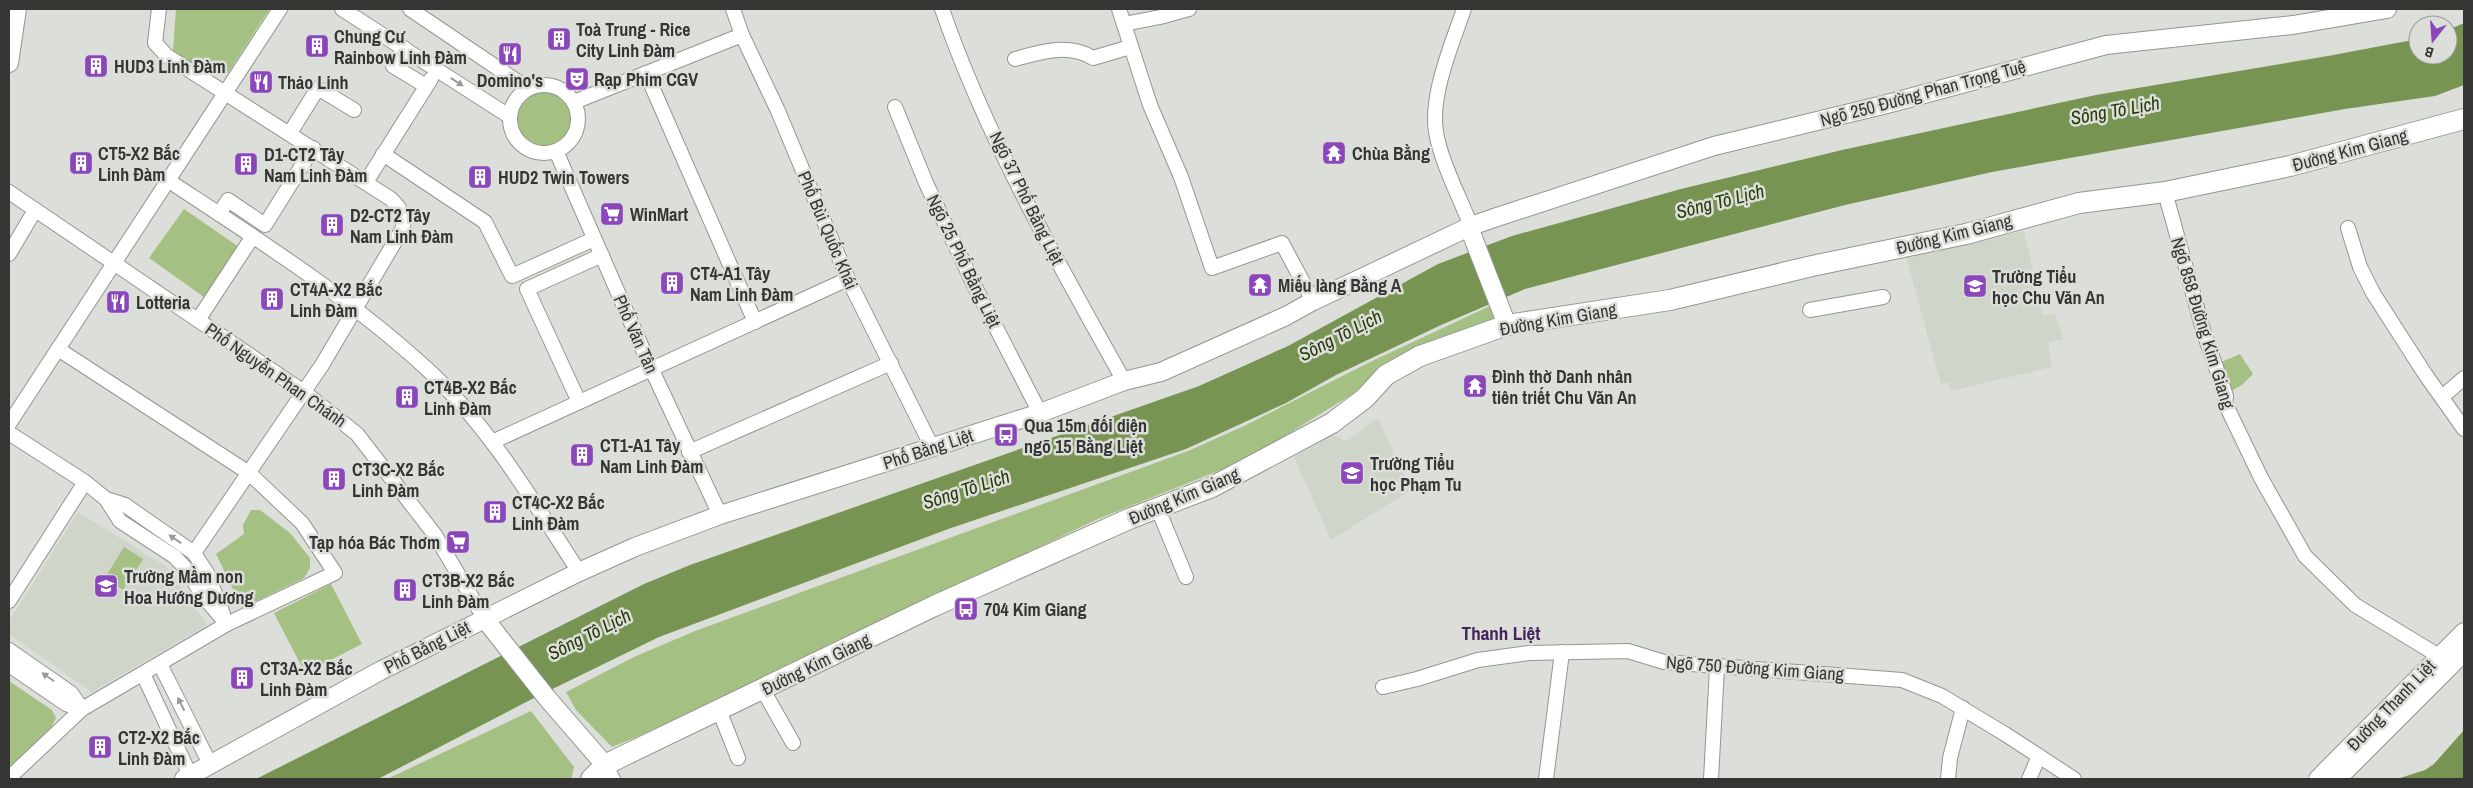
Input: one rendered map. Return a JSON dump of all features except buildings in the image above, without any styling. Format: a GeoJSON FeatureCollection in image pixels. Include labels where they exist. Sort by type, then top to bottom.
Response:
{"type":"FeatureCollection","features":[{"type":"Feature","properties":{"kind":"main road","name":"Đường Kim Giang"},"geometry":{"type":"LineString","coordinates":[[603,775],[719,710],[934,606],[1129,519],[1212,487],[1332,423],[1365,398],[1386,376],[1420,356],[1505,321],[1670,300],[1812,266],[1966,234],[2079,203],[2165,192],[2290,166],[2464,119]]}},
{"type":"Feature","properties":{"kind":"street"},"geometry":{"type":"LineString","coordinates":[[9,63],[17,9]]}},
{"type":"Feature","properties":{"kind":"street"},"geometry":{"type":"LineString","coordinates":[[159,9],[155,43],[167,56],[366,182],[398,205],[402,213],[404,225],[356,310],[304,392],[194,553]]}},
{"type":"Feature","properties":{"kind":"street"},"geometry":{"type":"LineString","coordinates":[[9,424],[280,9]]}},
{"type":"Feature","properties":{"kind":"street"},"geometry":{"type":"LineString","coordinates":[[342,9],[509,116]]}},
{"type":"Feature","properties":{"kind":"street"},"geometry":{"type":"LineString","coordinates":[[410,9],[528,88]]}},
{"type":"Feature","properties":{"kind":"street","name":"Phố Bùi Quốc Khái"},"geometry":{"type":"LineString","coordinates":[[733,9],[742,35],[778,111],[848,279],[932,447]]}},
{"type":"Feature","properties":{"kind":"street","name":"Ngõ 37 Phố Bằng Liệt"},"geometry":{"type":"LineString","coordinates":[[942,9],[963,68],[1028,202],[1124,381]]}},
{"type":"Feature","properties":{"kind":"street"},"geometry":{"type":"LineString","coordinates":[[1119,9],[1150,105],[1184,184],[1212,268],[1282,243],[1313,301]]}},
{"type":"Feature","properties":{"kind":"street"},"geometry":{"type":"LineString","coordinates":[[1124,24],[1189,9]]}},
{"type":"Feature","properties":{"kind":"street"},"geometry":{"type":"LineString","coordinates":[[1464,9],[1438,92],[1436,126],[1447,165],[1505,321]]}},
{"type":"Feature","properties":{"kind":"street","name":"Ngõ 250 Đường Phan Trọng Tuệ"},"geometry":{"type":"LineString","coordinates":[[1471,230],[1714,146],[1887,104],[2106,45],[2293,25],[2337,13],[2387,9]]}},
{"type":"Feature","properties":{"kind":"street"},"geometry":{"type":"LineString","coordinates":[[574,102],[742,35]]}},
{"type":"Feature","properties":{"kind":"street"},"geometry":{"type":"LineString","coordinates":[[1014,59],[1058,48],[1082,52],[1093,58],[1130,46]]}},
{"type":"Feature","properties":{"kind":"street"},"geometry":{"type":"LineString","coordinates":[[366,182],[428,83],[393,66],[404,48]]}},
{"type":"Feature","properties":{"kind":"street"},"geometry":{"type":"LineString","coordinates":[[646,74],[754,322]]}},
{"type":"Feature","properties":{"kind":"street"},"geometry":{"type":"LineString","coordinates":[[541,84],[551,85],[560,88],[574,102],[578,121],[576,131],[564,146],[556,151],[546,153],[527,149],[513,135],[509,116],[516,98],[528,88],[541,84]]}},
{"type":"Feature","properties":{"kind":"street"},"geometry":{"type":"LineString","coordinates":[[290,133],[318,88],[354,110]]}},
{"type":"Feature","properties":{"kind":"street","name":"Ngõ 25 Phố Bằng Liệt"},"geometry":{"type":"LineString","coordinates":[[895,107],[926,183],[974,285],[1040,413]]}},
{"type":"Feature","properties":{"kind":"street"},"geometry":{"type":"LineString","coordinates":[[219,214],[228,200],[265,225],[313,148]]}},
{"type":"Feature","properties":{"kind":"street","name":"Phố Văn Tân"},"geometry":{"type":"LineString","coordinates":[[556,151],[651,368],[720,515]]}},
{"type":"Feature","properties":{"kind":"street"},"geometry":{"type":"LineString","coordinates":[[383,154],[485,222],[512,276],[594,239]]}},
{"type":"Feature","properties":{"kind":"street"},"geometry":{"type":"LineString","coordinates":[[169,181],[253,236],[356,310],[428,369],[492,442],[547,519],[579,572]]}},
{"type":"Feature","properties":{"kind":"street","name":"Phố Nguyễn Phan Chánh"},"geometry":{"type":"LineString","coordinates":[[9,192],[304,392],[357,434],[435,535],[484,618]]}},
{"type":"Feature","properties":{"kind":"street","name":"Ngõ 858 Đường Kim Giang"},"geometry":{"type":"LineString","coordinates":[[2165,192],[2204,332],[2226,396],[2225,403],[2261,478],[2305,556],[2355,605],[2439,656]]}},
{"type":"Feature","properties":{"kind":"street"},"geometry":{"type":"LineString","coordinates":[[9,254],[35,210]]}},
{"type":"Feature","properties":{"kind":"street"},"geometry":{"type":"LineString","coordinates":[[2348,228],[2360,267],[2373,293],[2464,429]]}},
{"type":"Feature","properties":{"kind":"street","name":"Phố Bằng Liệt"},"geometry":{"type":"LineString","coordinates":[[187,777],[380,671],[579,572],[720,515],[805,490],[1040,413],[1124,381],[1161,372],[1471,230]]}},
{"type":"Feature","properties":{"kind":"street"},"geometry":{"type":"LineString","coordinates":[[198,320],[253,236]]}},
{"type":"Feature","properties":{"kind":"street"},"geometry":{"type":"LineString","coordinates":[[579,402],[527,289],[602,255]]}},
{"type":"Feature","properties":{"kind":"street"},"geometry":{"type":"LineString","coordinates":[[492,442],[848,279]]}},
{"type":"Feature","properties":{"kind":"street"},"geometry":{"type":"LineString","coordinates":[[1810,310],[1883,297]]}},
{"type":"Feature","properties":{"kind":"street"},"geometry":{"type":"LineString","coordinates":[[9,778],[82,709],[227,624],[334,574],[302,523],[249,473],[58,349]]}},
{"type":"Feature","properties":{"kind":"street"},"geometry":{"type":"LineString","coordinates":[[689,452],[891,363]]}},
{"type":"Feature","properties":{"kind":"street"},"geometry":{"type":"LineString","coordinates":[[2442,397],[2464,378]]}},
{"type":"Feature","properties":{"kind":"street"},"geometry":{"type":"LineString","coordinates":[[9,433],[85,482],[106,499],[120,521],[182,563],[202,595],[227,624]]}},
{"type":"Feature","properties":{"kind":"street"},"geometry":{"type":"LineString","coordinates":[[9,601],[85,482]]}},
{"type":"Feature","properties":{"kind":"street"},"geometry":{"type":"LineString","coordinates":[[106,499],[125,505],[194,553],[206,573],[227,624]]}},
{"type":"Feature","properties":{"kind":"street"},"geometry":{"type":"LineString","coordinates":[[1158,509],[1186,576]]}},
{"type":"Feature","properties":{"kind":"street"},"geometry":{"type":"LineString","coordinates":[[484,618],[547,698],[603,775]]}},
{"type":"Feature","properties":{"kind":"street","name":"Đường Thanh Liệt"},"geometry":{"type":"LineString","coordinates":[[2318,779],[2464,632]]}},
{"type":"Feature","properties":{"kind":"street"},"geometry":{"type":"LineString","coordinates":[[9,650],[71,693],[82,709]]}},
{"type":"Feature","properties":{"kind":"street","name":"Ngõ 750 Đường Kim Giang"},"geometry":{"type":"LineString","coordinates":[[1384,687],[1478,660],[1529,653],[1628,651],[1664,662],[1717,668],[1801,671],[1902,680],[1942,696],[1963,708],[2074,779]]}},
{"type":"Feature","properties":{"kind":"street"},"geometry":{"type":"LineString","coordinates":[[1546,779],[1562,652]]}},
{"type":"Feature","properties":{"kind":"street","name":"Đường Thanh Liệt"},"geometry":{"type":"LineString","coordinates":[[2337,779],[2464,652]]}},
{"type":"Feature","properties":{"kind":"street"},"geometry":{"type":"LineString","coordinates":[[160,664],[210,764]]}},
{"type":"Feature","properties":{"kind":"street"},"geometry":{"type":"LineString","coordinates":[[9,665],[66,704],[82,709]]}},
{"type":"Feature","properties":{"kind":"street"},"geometry":{"type":"LineString","coordinates":[[1711,779],[1717,668]]}},
{"type":"Feature","properties":{"kind":"street"},"geometry":{"type":"LineString","coordinates":[[143,674],[187,777]]}},
{"type":"Feature","properties":{"kind":"street"},"geometry":{"type":"LineString","coordinates":[[763,690],[793,743]]}},
{"type":"Feature","properties":{"kind":"street"},"geometry":{"type":"LineString","coordinates":[[1948,779],[1950,758],[1963,708]]}},
{"type":"Feature","properties":{"kind":"street"},"geometry":{"type":"LineString","coordinates":[[719,710],[738,758]]}},
{"type":"Feature","properties":{"kind":"street"},"geometry":{"type":"LineString","coordinates":[[2029,779],[2039,756]]}},
{"type":"Feature","properties":{"kind":"shaded area"},"geometry":{"type":"Polygon","coordinates":[[[176,9],[269,10],[228,73],[210,75],[173,51],[176,9]]]}},
{"type":"Feature","properties":{"kind":"shaded area"},"geometry":{"type":"Polygon","coordinates":[[[537,85],[551,85],[563,90],[573,100],[578,112],[578,126],[573,138],[563,148],[551,153],[537,153],[525,148],[515,138],[510,126],[510,112],[515,100],[525,90],[537,85]]]}},
{"type":"Feature","properties":{"kind":"shaded area"},"geometry":{"type":"Polygon","coordinates":[[[184,209],[239,247],[204,297],[149,258],[184,209]]]}},
{"type":"Feature","properties":{"kind":"shaded area","name":"Trường Tiểu học Chu Văn An"},"geometry":{"type":"Polygon","coordinates":[[[2024,231],[2043,315],[2055,314],[2063,339],[2048,343],[2052,367],[1951,391],[1949,382],[1941,384],[1906,257],[2024,231]]]}},
{"type":"Feature","properties":{"kind":"shaded area"},"geometry":{"type":"Polygon","coordinates":[[[1490,306],[1498,321],[1377,370],[1354,393],[1248,459],[1098,519],[639,736],[612,747],[576,710],[566,692],[634,657],[695,631],[1188,451],[1244,426],[1370,362],[1490,306]]]}},
{"type":"Feature","properties":{"kind":"shaded area"},"geometry":{"type":"Polygon","coordinates":[[[2240,354],[2253,374],[2242,385],[2231,391],[2219,363],[2240,354]]]}},
{"type":"Feature","properties":{"kind":"shaded area","name":"Trường Tiểu học Phạm Tu"},"geometry":{"type":"Polygon","coordinates":[[[1378,418],[1411,490],[1331,540],[1294,457],[1333,435],[1347,441],[1378,418]]]}},
{"type":"Feature","properties":{"kind":"shaded area"},"geometry":{"type":"Polygon","coordinates":[[[251,510],[260,510],[290,533],[310,558],[310,568],[304,578],[242,608],[216,554],[244,534],[243,525],[251,510]]]}},
{"type":"Feature","properties":{"kind":"shaded area","name":"Trường Mầm non Hoa Hướng Dương"},"geometry":{"type":"Polygon","coordinates":[[[78,512],[168,568],[207,625],[92,692],[9,634],[9,621],[78,512]]]}},
{"type":"Feature","properties":{"kind":"shaded area"},"geometry":{"type":"Polygon","coordinates":[[[124,547],[143,559],[123,590],[105,578],[124,547]]]}},
{"type":"Feature","properties":{"kind":"shaded area"},"geometry":{"type":"Polygon","coordinates":[[[331,584],[362,644],[305,673],[274,613],[331,584]]]}},
{"type":"Feature","properties":{"kind":"shaded area"},"geometry":{"type":"Polygon","coordinates":[[[9,681],[52,710],[56,718],[48,734],[13,765],[9,766],[9,681]]]}},
{"type":"Feature","properties":{"kind":"shaded area"},"geometry":{"type":"Polygon","coordinates":[[[531,711],[574,767],[571,779],[387,779],[531,711]]]}},
{"type":"Feature","properties":{"kind":"water","name":"Sông Tô Lịch"},"geometry":{"type":"Polygon","coordinates":[[[2464,23],[2464,85],[2435,96],[2345,109],[1992,172],[1845,205],[1525,289],[1441,325],[1336,375],[1286,403],[1186,449],[951,528],[659,637],[530,700],[378,779],[256,779],[644,584],[690,565],[1199,386],[1288,346],[1438,264],[1512,236],[1681,189],[1842,150],[2096,95],[2408,41],[2408,65],[2458,65],[2458,26],[2464,23]]]}},
{"type":"Feature","properties":{"kind":"water"},"geometry":{"type":"Polygon","coordinates":[[[2464,730],[2464,779],[2397,779],[2425,770],[2434,764],[2464,730]]]}},
{"type":"Feature","properties":{"kind":"place","name":"Toà Trung - Rice City Linh Đàm"},"geometry":{"type":"Point","coordinates":[559,39]}},
{"type":"Feature","properties":{"kind":"place","name":"Chung Cư Rainbow Linh Đàm"},"geometry":{"type":"Point","coordinates":[317,46]}},
{"type":"Feature","properties":{"kind":"place","name":"Domino's"},"geometry":{"type":"Point","coordinates":[510,54]}},
{"type":"Feature","properties":{"kind":"place","name":"HUD3 Linh Đàm"},"geometry":{"type":"Point","coordinates":[96,66]}},
{"type":"Feature","properties":{"kind":"place","name":"Rạp Phim CGV"},"geometry":{"type":"Point","coordinates":[577,79]}},
{"type":"Feature","properties":{"kind":"place","name":"Thảo Linh"},"geometry":{"type":"Point","coordinates":[261,82]}},
{"type":"Feature","properties":{"kind":"place","name":"Chùa Bằng"},"geometry":{"type":"Point","coordinates":[1334,153]}},
{"type":"Feature","properties":{"kind":"place","name":"CT5-X2 Bắc Linh Đàm"},"geometry":{"type":"Point","coordinates":[81,163]}},
{"type":"Feature","properties":{"kind":"place","name":"D1-CT2 Tây Nam Linh Đàm"},"geometry":{"type":"Point","coordinates":[246,164]}},
{"type":"Feature","properties":{"kind":"place","name":"HUD2 Twin Towers"},"geometry":{"type":"Point","coordinates":[480,177]}},
{"type":"Feature","properties":{"kind":"place","name":"WinMart"},"geometry":{"type":"Point","coordinates":[612,214]}},
{"type":"Feature","properties":{"kind":"place","name":"D2-CT2 Tây Nam Linh Đàm"},"geometry":{"type":"Point","coordinates":[332,225]}},
{"type":"Feature","properties":{"kind":"place","name":"CT4-A1 Tây Nam Linh Đàm"},"geometry":{"type":"Point","coordinates":[672,283]}},
{"type":"Feature","properties":{"kind":"place","name":"Miếu làng Bằng A"},"geometry":{"type":"Point","coordinates":[1260,285]}},
{"type":"Feature","properties":{"kind":"place","name":"Trường Tiểu học Chu Văn An"},"geometry":{"type":"Point","coordinates":[1975,286]}},
{"type":"Feature","properties":{"kind":"place","name":"CT4A-X2 Bắc Linh Đàm"},"geometry":{"type":"Point","coordinates":[272,299]}},
{"type":"Feature","properties":{"kind":"place","name":"Lotteria"},"geometry":{"type":"Point","coordinates":[118,302]}},
{"type":"Feature","properties":{"kind":"place","name":"Đình thờ Danh nhân tiên triết Chu Văn An"},"geometry":{"type":"Point","coordinates":[1475,386]}},
{"type":"Feature","properties":{"kind":"place","name":"CT4B-X2 Bắc Linh Đàm"},"geometry":{"type":"Point","coordinates":[407,397]}},
{"type":"Feature","properties":{"kind":"place","name":"Qua 15m đối diện ngõ 15 Bằng Liệt"},"geometry":{"type":"Point","coordinates":[1006,435]}},
{"type":"Feature","properties":{"kind":"place","name":"CT1-A1 Tây Nam Linh Đàm"},"geometry":{"type":"Point","coordinates":[582,455]}},
{"type":"Feature","properties":{"kind":"place","name":"Trường Tiểu học Phạm Tu"},"geometry":{"type":"Point","coordinates":[1352,473]}},
{"type":"Feature","properties":{"kind":"place","name":"CT3C-X2 Bắc Linh Đàm"},"geometry":{"type":"Point","coordinates":[334,479]}},
{"type":"Feature","properties":{"kind":"place","name":"CT4C-X2 Bắc Linh Đàm"},"geometry":{"type":"Point","coordinates":[495,512]}},
{"type":"Feature","properties":{"kind":"place","name":"Tạp hóa Bác Thơm"},"geometry":{"type":"Point","coordinates":[458,542]}},
{"type":"Feature","properties":{"kind":"place","name":"Trường Mầm non Hoa Hướng Dương"},"geometry":{"type":"Point","coordinates":[106,586]}},
{"type":"Feature","properties":{"kind":"place","name":"CT3B-X2 Bắc Linh Đàm"},"geometry":{"type":"Point","coordinates":[405,590]}},
{"type":"Feature","properties":{"kind":"place","name":"704 Kim Giang"},"geometry":{"type":"Point","coordinates":[966,609]}},
{"type":"Feature","properties":{"kind":"place","name":"CT3A-X2 Bắc Linh Đàm"},"geometry":{"type":"Point","coordinates":[242,678]}},
{"type":"Feature","properties":{"kind":"place","name":"CT2-X2 Bắc Linh Đàm"},"geometry":{"type":"Point","coordinates":[100,747]}},
{"type":"Feature","properties":{"kind":"district","name":"Thanh Liệt"},"geometry":{"type":"Point","coordinates":[1501,633]}}]}
